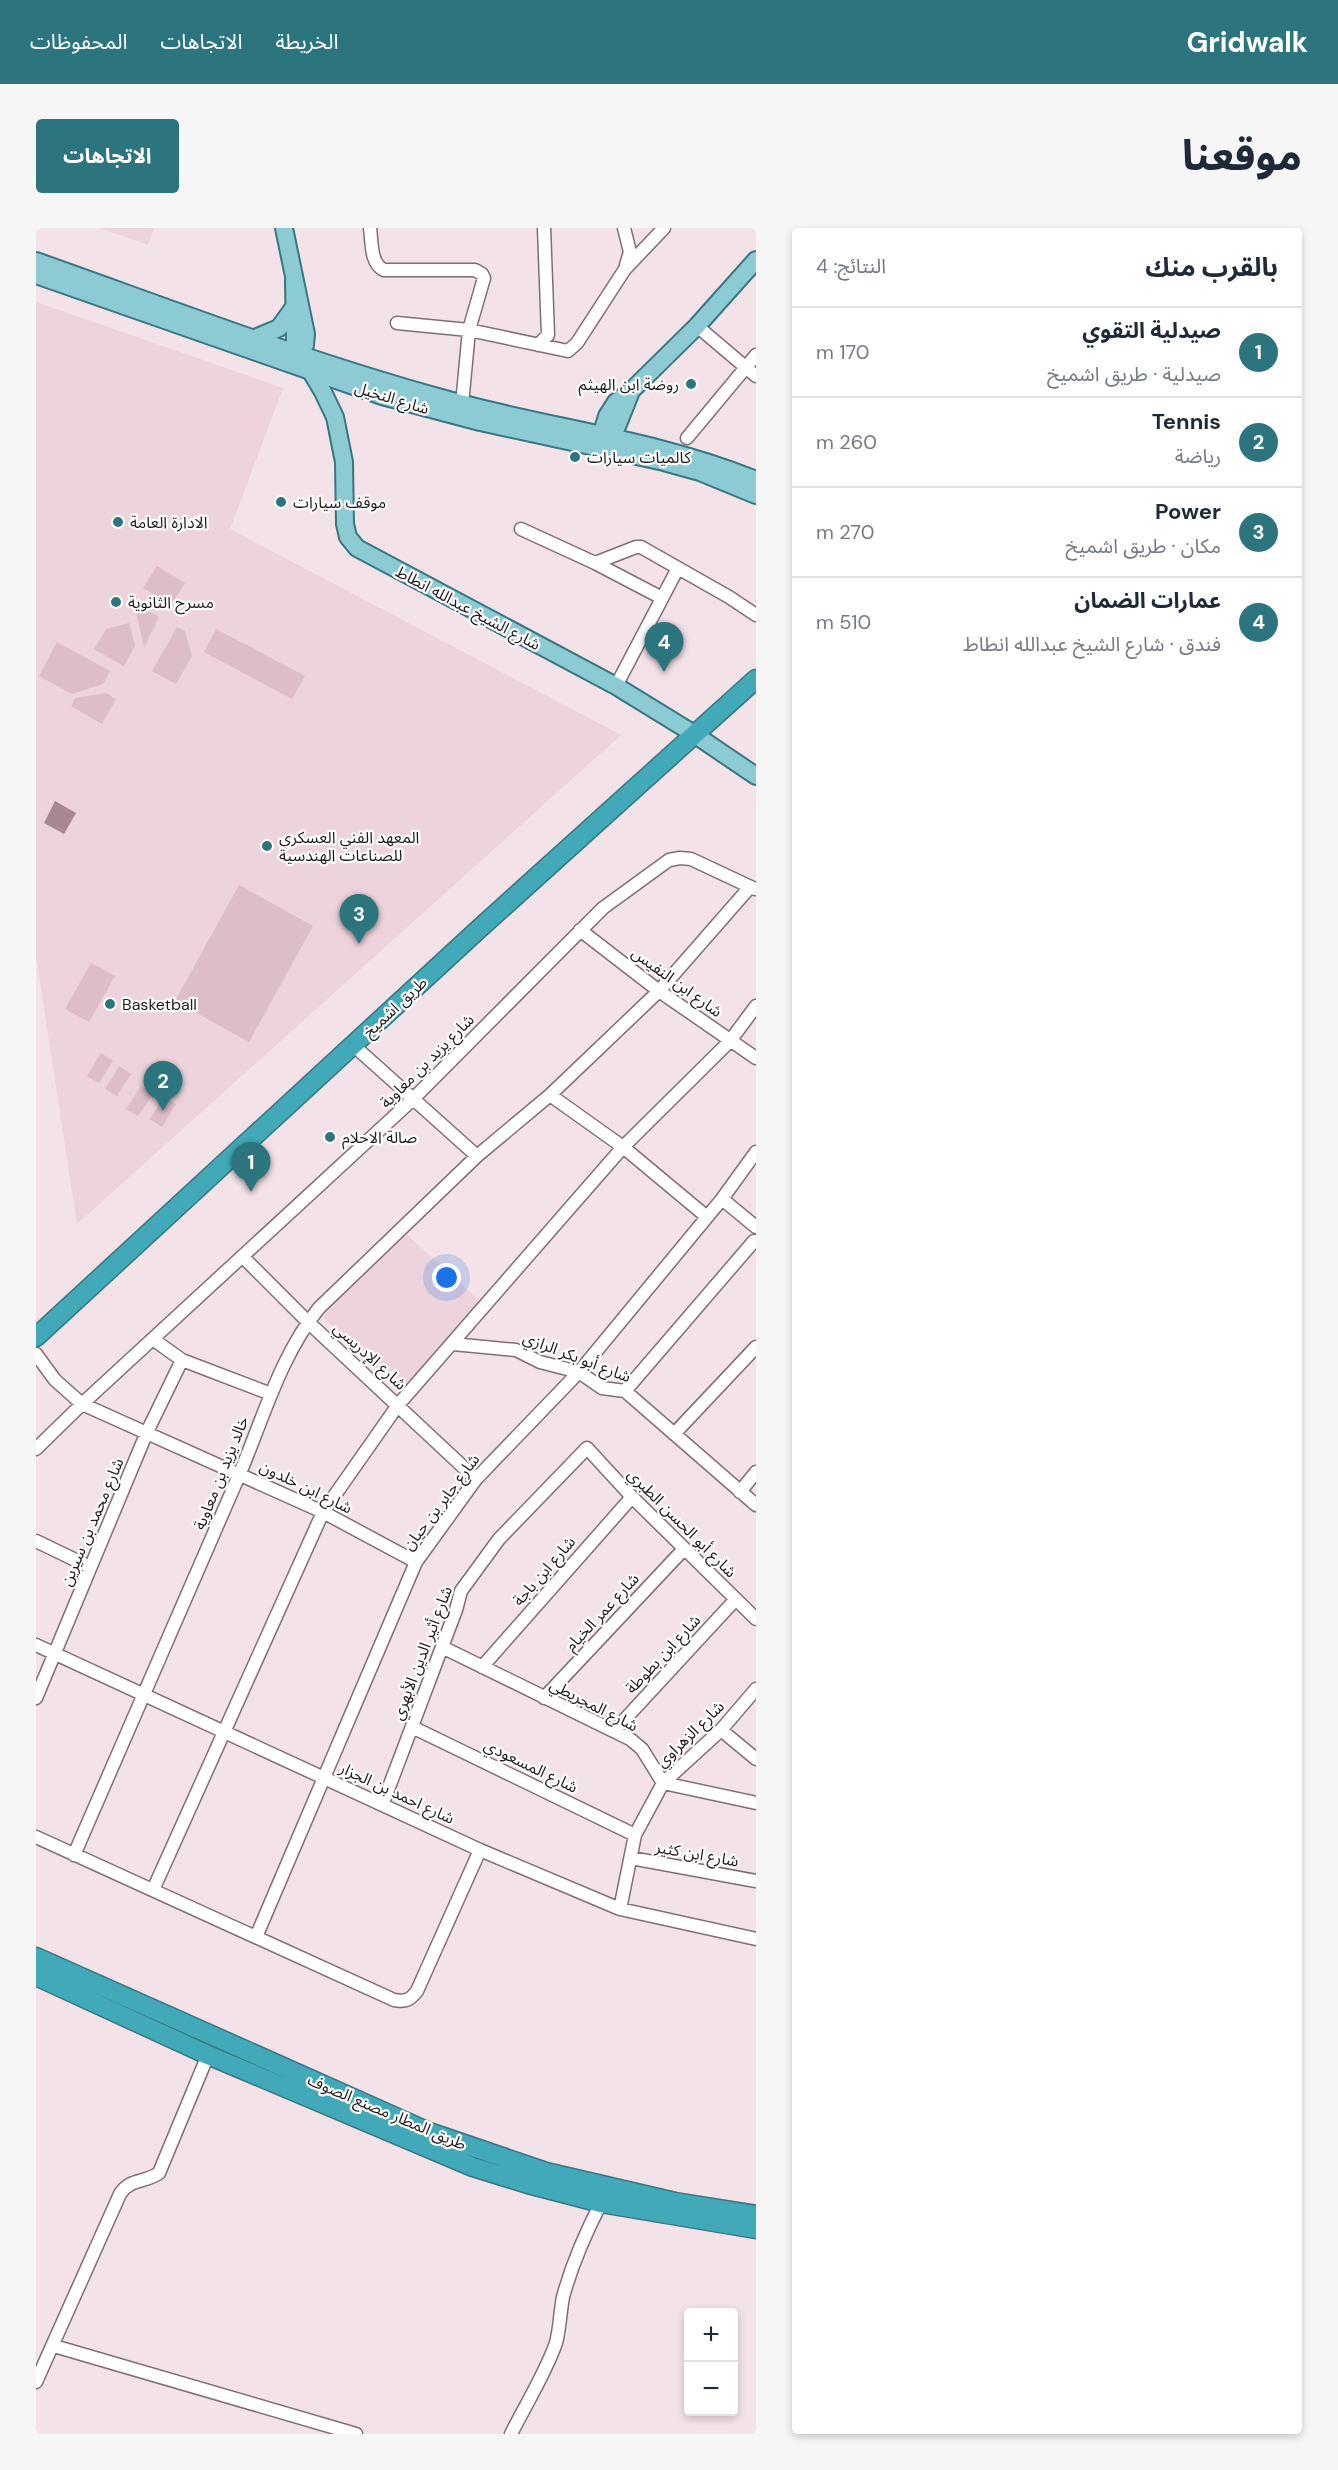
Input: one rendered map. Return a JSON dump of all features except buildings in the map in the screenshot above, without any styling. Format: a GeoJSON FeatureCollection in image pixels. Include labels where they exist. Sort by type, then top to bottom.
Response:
{"type":"FeatureCollection","features":[{"type":"Feature","properties":{"kind":"highway","name":"طريق اشميخ"},"geometry":{"type":"LineString","coordinates":[[36,1337],[353,1045],[756,680]]}},
{"type":"Feature","properties":{"kind":"highway","name":"طريق المطار مصنع الصوف"},"geometry":{"type":"LineString","coordinates":[[36,1957],[60,1978],[208,2055],[446,2157],[528,2184],[601,2203],[756,2229]]}},
{"type":"Feature","properties":{"kind":"highway","name":"طريق المطار مصنع الصوف"},"geometry":{"type":"LineString","coordinates":[[36,1976],[60,1978],[429,2132],[491,2155],[546,2172],[654,2197],[756,2215]]}},
{"type":"Feature","properties":{"kind":"main road"},"geometry":{"type":"LineString","coordinates":[[284,228],[306,334],[316,353],[333,367]]}},
{"type":"Feature","properties":{"kind":"main road"},"geometry":{"type":"LineString","coordinates":[[567,428],[585,422],[622,402],[697,326],[756,260]]}},
{"type":"Feature","properties":{"kind":"main road","name":"شارع النخيل"},"geometry":{"type":"LineString","coordinates":[[36,261],[255,338],[294,359],[308,370],[428,410],[606,442],[642,444],[701,459],[756,480]]}},
{"type":"Feature","properties":{"kind":"main road","name":"شارع النخيل"},"geometry":{"type":"LineString","coordinates":[[36,275],[294,359],[333,367],[462,404],[567,428],[691,469],[756,495]]}},
{"type":"Feature","properties":{"kind":"main road"},"geometry":{"type":"LineString","coordinates":[[294,280],[294,359]]}},
{"type":"Feature","properties":{"kind":"main road"},"geometry":{"type":"LineString","coordinates":[[255,338],[279,328],[294,307]]}},
{"type":"Feature","properties":{"kind":"main road"},"geometry":{"type":"LineString","coordinates":[[294,359],[305,345],[306,334]]}},
{"type":"Feature","properties":{"kind":"main road","name":"شارع الشيخ عبدالله انطاط"},"geometry":{"type":"LineString","coordinates":[[308,370],[323,392],[336,423],[344,462],[345,524],[348,537],[357,548],[616,686],[694,734],[756,776]]}},
{"type":"Feature","properties":{"kind":"main road"},"geometry":{"type":"LineString","coordinates":[[606,442],[622,402]]}},
{"type":"Feature","properties":{"kind":"main road"},"geometry":{"type":"LineString","coordinates":[[622,402],[628,428],[642,444]]}},
{"type":"Feature","properties":{"kind":"street"},"geometry":{"type":"LineString","coordinates":[[370,228],[375,262],[384,270],[475,270],[482,274],[484,278],[470,330],[462,404]]}},
{"type":"Feature","properties":{"kind":"street"},"geometry":{"type":"LineString","coordinates":[[538,345],[548,335],[544,228]]}},
{"type":"Feature","properties":{"kind":"street"},"geometry":{"type":"LineString","coordinates":[[624,228],[630,252],[625,269]]}},
{"type":"Feature","properties":{"kind":"street"},"geometry":{"type":"LineString","coordinates":[[397,323],[470,330],[568,351],[625,269],[664,228]]}},
{"type":"Feature","properties":{"kind":"street"},"geometry":{"type":"LineString","coordinates":[[697,326],[756,375]]}},
{"type":"Feature","properties":{"kind":"street"},"geometry":{"type":"LineString","coordinates":[[687,438],[756,355]]}},
{"type":"Feature","properties":{"kind":"street"},"geometry":{"type":"LineString","coordinates":[[521,529],[595,563],[662,598]]}},
{"type":"Feature","properties":{"kind":"street"},"geometry":{"type":"LineString","coordinates":[[595,563],[638,546],[756,615]]}},
{"type":"Feature","properties":{"kind":"street"},"geometry":{"type":"LineString","coordinates":[[616,686],[678,568]]}},
{"type":"Feature","properties":{"kind":"street","name":"شارع يزيد بن معاوية"},"geometry":{"type":"LineString","coordinates":[[36,1449],[412,1100],[603,908],[669,860],[680,858],[691,860],[753,888]]}},
{"type":"Feature","properties":{"kind":"street","name":"خالد يزيد بن معاوية"},"geometry":{"type":"LineString","coordinates":[[74,1856],[240,1474],[271,1394],[308,1322],[477,1156],[550,1095],[659,991],[753,888]]}},
{"type":"Feature","properties":{"kind":"street","name":"شارع ابن النفيس"},"geometry":{"type":"LineString","coordinates":[[580,930],[659,991],[756,1058]]}},
{"type":"Feature","properties":{"kind":"street"},"geometry":{"type":"LineString","coordinates":[[153,1890],[323,1512],[398,1405],[623,1147],[730,1041],[756,1006]]}},
{"type":"Feature","properties":{"kind":"street"},"geometry":{"type":"LineString","coordinates":[[353,1045],[477,1156]]}},
{"type":"Feature","properties":{"kind":"street"},"geometry":{"type":"LineString","coordinates":[[550,1095],[623,1147],[707,1217]]}},
{"type":"Feature","properties":{"kind":"street","name":"شارع جابر بن حيان"},"geometry":{"type":"LineString","coordinates":[[256,1937],[326,1778],[416,1562],[476,1479],[579,1372],[722,1199],[756,1152]]}},
{"type":"Feature","properties":{"kind":"street"},"geometry":{"type":"LineString","coordinates":[[722,1199],[756,1227]]}},
{"type":"Feature","properties":{"kind":"street"},"geometry":{"type":"LineString","coordinates":[[625,1391],[754,1241]]}},
{"type":"Feature","properties":{"kind":"street","name":"شارع الإدريسي"},"geometry":{"type":"LineString","coordinates":[[243,1257],[308,1322],[476,1479]]}},
{"type":"Feature","properties":{"kind":"street"},"geometry":{"type":"LineString","coordinates":[[153,1340],[182,1360],[271,1394]]}},
{"type":"Feature","properties":{"kind":"street","name":"شارع أبو بكر الرازي"},"geometry":{"type":"LineString","coordinates":[[453,1344],[516,1350],[540,1362],[579,1372],[602,1388],[625,1391],[756,1505]]}},
{"type":"Feature","properties":{"kind":"street"},"geometry":{"type":"LineString","coordinates":[[674,1434],[756,1347]]}},
{"type":"Feature","properties":{"kind":"street"},"geometry":{"type":"LineString","coordinates":[[36,1354],[55,1380]]}},
{"type":"Feature","properties":{"kind":"street","name":"شارع محمد بن سيرين"},"geometry":{"type":"LineString","coordinates":[[36,1698],[147,1432],[182,1360]]}},
{"type":"Feature","properties":{"kind":"street"},"geometry":{"type":"LineString","coordinates":[[36,1373],[55,1380]]}},
{"type":"Feature","properties":{"kind":"street","name":"شارع ابن خلدون"},"geometry":{"type":"LineString","coordinates":[[55,1380],[82,1404],[323,1512],[416,1562]]}},
{"type":"Feature","properties":{"kind":"street","name":"شارع أبو الحسن الطبري"},"geometry":{"type":"LineString","coordinates":[[587,1448],[632,1497],[756,1619]]}},
{"type":"Feature","properties":{"kind":"street","name":"شارع أثير الدين الأبهري"},"geometry":{"type":"LineString","coordinates":[[383,1803],[461,1592],[513,1524],[587,1448]]}},
{"type":"Feature","properties":{"kind":"street"},"geometry":{"type":"LineString","coordinates":[[741,1492],[756,1472]]}},
{"type":"Feature","properties":{"kind":"street","name":"شارع ابن باجة"},"geometry":{"type":"LineString","coordinates":[[482,1667],[632,1497]]}},
{"type":"Feature","properties":{"kind":"street"},"geometry":{"type":"LineString","coordinates":[[36,1541],[90,1567]]}},
{"type":"Feature","properties":{"kind":"street","name":"شارع عمر الخيام"},"geometry":{"type":"LineString","coordinates":[[544,1698],[684,1549]]}},
{"type":"Feature","properties":{"kind":"street","name":"شارع ابن بطوطة"},"geometry":{"type":"LineString","coordinates":[[614,1731],[736,1599]]}},
{"type":"Feature","properties":{"kind":"street","name":"شارع احمد بن الجزار"},"geometry":{"type":"LineString","coordinates":[[36,1645],[383,1803],[480,1850],[620,1909],[756,1939]]}},
{"type":"Feature","properties":{"kind":"street","name":"شارع المجريطي"},"geometry":{"type":"LineString","coordinates":[[442,1647],[630,1739],[642,1749],[663,1783]]}},
{"type":"Feature","properties":{"kind":"street","name":"شارع الزهراوي"},"geometry":{"type":"LineString","coordinates":[[620,1909],[635,1835],[663,1783],[721,1730],[756,1689]]}},
{"type":"Feature","properties":{"kind":"street","name":"شارع المسعودي"},"geometry":{"type":"LineString","coordinates":[[412,1727],[635,1835]]}},
{"type":"Feature","properties":{"kind":"street"},"geometry":{"type":"LineString","coordinates":[[721,1730],[756,1759]]}},
{"type":"Feature","properties":{"kind":"street"},"geometry":{"type":"LineString","coordinates":[[663,1783],[756,1803]]}},
{"type":"Feature","properties":{"kind":"street"},"geometry":{"type":"LineString","coordinates":[[36,1837],[394,2000],[408,2001],[417,1991],[480,1850]]}},
{"type":"Feature","properties":{"kind":"street","name":"شارع ابن كثير"},"geometry":{"type":"LineString","coordinates":[[631,1858],[756,1881]]}},
{"type":"Feature","properties":{"kind":"street"},"geometry":{"type":"LineString","coordinates":[[36,2382],[120,2194],[124,2187],[133,2182],[152,2178],[159,2173],[208,2055]]}},
{"type":"Feature","properties":{"kind":"street"},"geometry":{"type":"LineString","coordinates":[[511,2434],[551,2356],[557,2340],[559,2315],[570,2273],[578,2250],[601,2203]]}},
{"type":"Feature","properties":{"kind":"street"},"geometry":{"type":"LineString","coordinates":[[54,2346],[356,2434]]}},
{"type":"Feature","properties":{"kind":"shaded area"},"geometry":{"type":"Polygon","coordinates":[[[100,228],[154,228],[148,245],[100,228]]]}},
{"type":"Feature","properties":{"kind":"shaded area","name":"المعهد الفني العسكري للصناعات الهندسية"},"geometry":{"type":"Polygon","coordinates":[[[36,302],[283,388],[230,529],[621,735],[77,1224],[36,956],[36,302]]]}},
{"type":"Feature","properties":{"kind":"shaded area"},"geometry":{"type":"Polygon","coordinates":[[[157,566],[185,583],[171,605],[143,588],[157,566]]]}},
{"type":"Feature","properties":{"kind":"shaded area"},"geometry":{"type":"Polygon","coordinates":[[[134,603],[159,617],[144,647],[134,603]]]}},
{"type":"Feature","properties":{"kind":"shaded area"},"geometry":{"type":"Polygon","coordinates":[[[129,623],[135,646],[124,666],[94,649],[106,629],[129,623]]]}},
{"type":"Feature","properties":{"kind":"shaded area"},"geometry":{"type":"Polygon","coordinates":[[[177,627],[185,631],[192,656],[176,684],[152,671],[177,627]]]}},
{"type":"Feature","properties":{"kind":"shaded area"},"geometry":{"type":"Polygon","coordinates":[[[216,629],[305,676],[292,699],[204,652],[216,629]]]}},
{"type":"Feature","properties":{"kind":"shaded area"},"geometry":{"type":"Polygon","coordinates":[[[57,642],[110,671],[103,684],[72,694],[39,676],[57,642]]]}},
{"type":"Feature","properties":{"kind":"shaded area"},"geometry":{"type":"Polygon","coordinates":[[[106,693],[116,699],[102,724],[71,706],[75,698],[106,693]]]}},
{"type":"Feature","properties":{"kind":"shaded area"},"geometry":{"type":"Polygon","coordinates":[[[55,801],[76,813],[64,834],[44,823],[55,801]]]}},
{"type":"Feature","properties":{"kind":"shaded area"},"geometry":{"type":"Polygon","coordinates":[[[239,885],[313,926],[249,1042],[175,1001],[239,885]]]}},
{"type":"Feature","properties":{"kind":"shaded area"},"geometry":{"type":"Polygon","coordinates":[[[91,963],[115,976],[89,1022],[65,1009],[91,963]]]}},
{"type":"Feature","properties":{"kind":"shaded area"},"geometry":{"type":"Polygon","coordinates":[[[101,1053],[113,1061],[99,1083],[87,1076],[101,1053]]]}},
{"type":"Feature","properties":{"kind":"shaded area"},"geometry":{"type":"Polygon","coordinates":[[[119,1066],[131,1074],[117,1096],[105,1089],[119,1066]]]}},
{"type":"Feature","properties":{"kind":"shaded area"},"geometry":{"type":"Polygon","coordinates":[[[141,1086],[153,1094],[138,1116],[126,1109],[141,1086]]]}},
{"type":"Feature","properties":{"kind":"shaded area"},"geometry":{"type":"Polygon","coordinates":[[[164,1096],[176,1104],[162,1127],[150,1119],[164,1096]]]}},
{"type":"Feature","properties":{"kind":"shaded area"},"geometry":{"type":"Polygon","coordinates":[[[403,1231],[482,1303],[404,1393],[323,1317],[403,1231]]]}},
{"type":"Feature","properties":{"kind":"place","name":"روضة ابن الهيثم"},"geometry":{"type":"Point","coordinates":[691,384]}},
{"type":"Feature","properties":{"kind":"place","name":"كالميات سيارات"},"geometry":{"type":"Point","coordinates":[575,457]}},
{"type":"Feature","properties":{"kind":"place","name":"موقف سيارات"},"geometry":{"type":"Point","coordinates":[281,502]}},
{"type":"Feature","properties":{"kind":"place","name":"الادارة العامة"},"geometry":{"type":"Point","coordinates":[118,522]}},
{"type":"Feature","properties":{"kind":"place","name":"مسرح الثانوية"},"geometry":{"type":"Point","coordinates":[116,602]}},
{"type":"Feature","properties":{"kind":"place","name":"عمارات الضمان"},"geometry":{"type":"Point","coordinates":[664,672]}},
{"type":"Feature","properties":{"kind":"place","name":"المعهد الفني العسكري للصناعات الهندسية"},"geometry":{"type":"Point","coordinates":[267,846]}},
{"type":"Feature","properties":{"kind":"place","name":"Power"},"geometry":{"type":"Point","coordinates":[359,944]}},
{"type":"Feature","properties":{"kind":"place","name":"Basketball"},"geometry":{"type":"Point","coordinates":[110,1004]}},
{"type":"Feature","properties":{"kind":"place","name":"Tennis"},"geometry":{"type":"Point","coordinates":[163,1111]}},
{"type":"Feature","properties":{"kind":"place","name":"صالة الاحلام"},"geometry":{"type":"Point","coordinates":[330,1137]}},
{"type":"Feature","properties":{"kind":"place","name":"صيدلية التقوي"},"geometry":{"type":"Point","coordinates":[251,1192]}}]}
